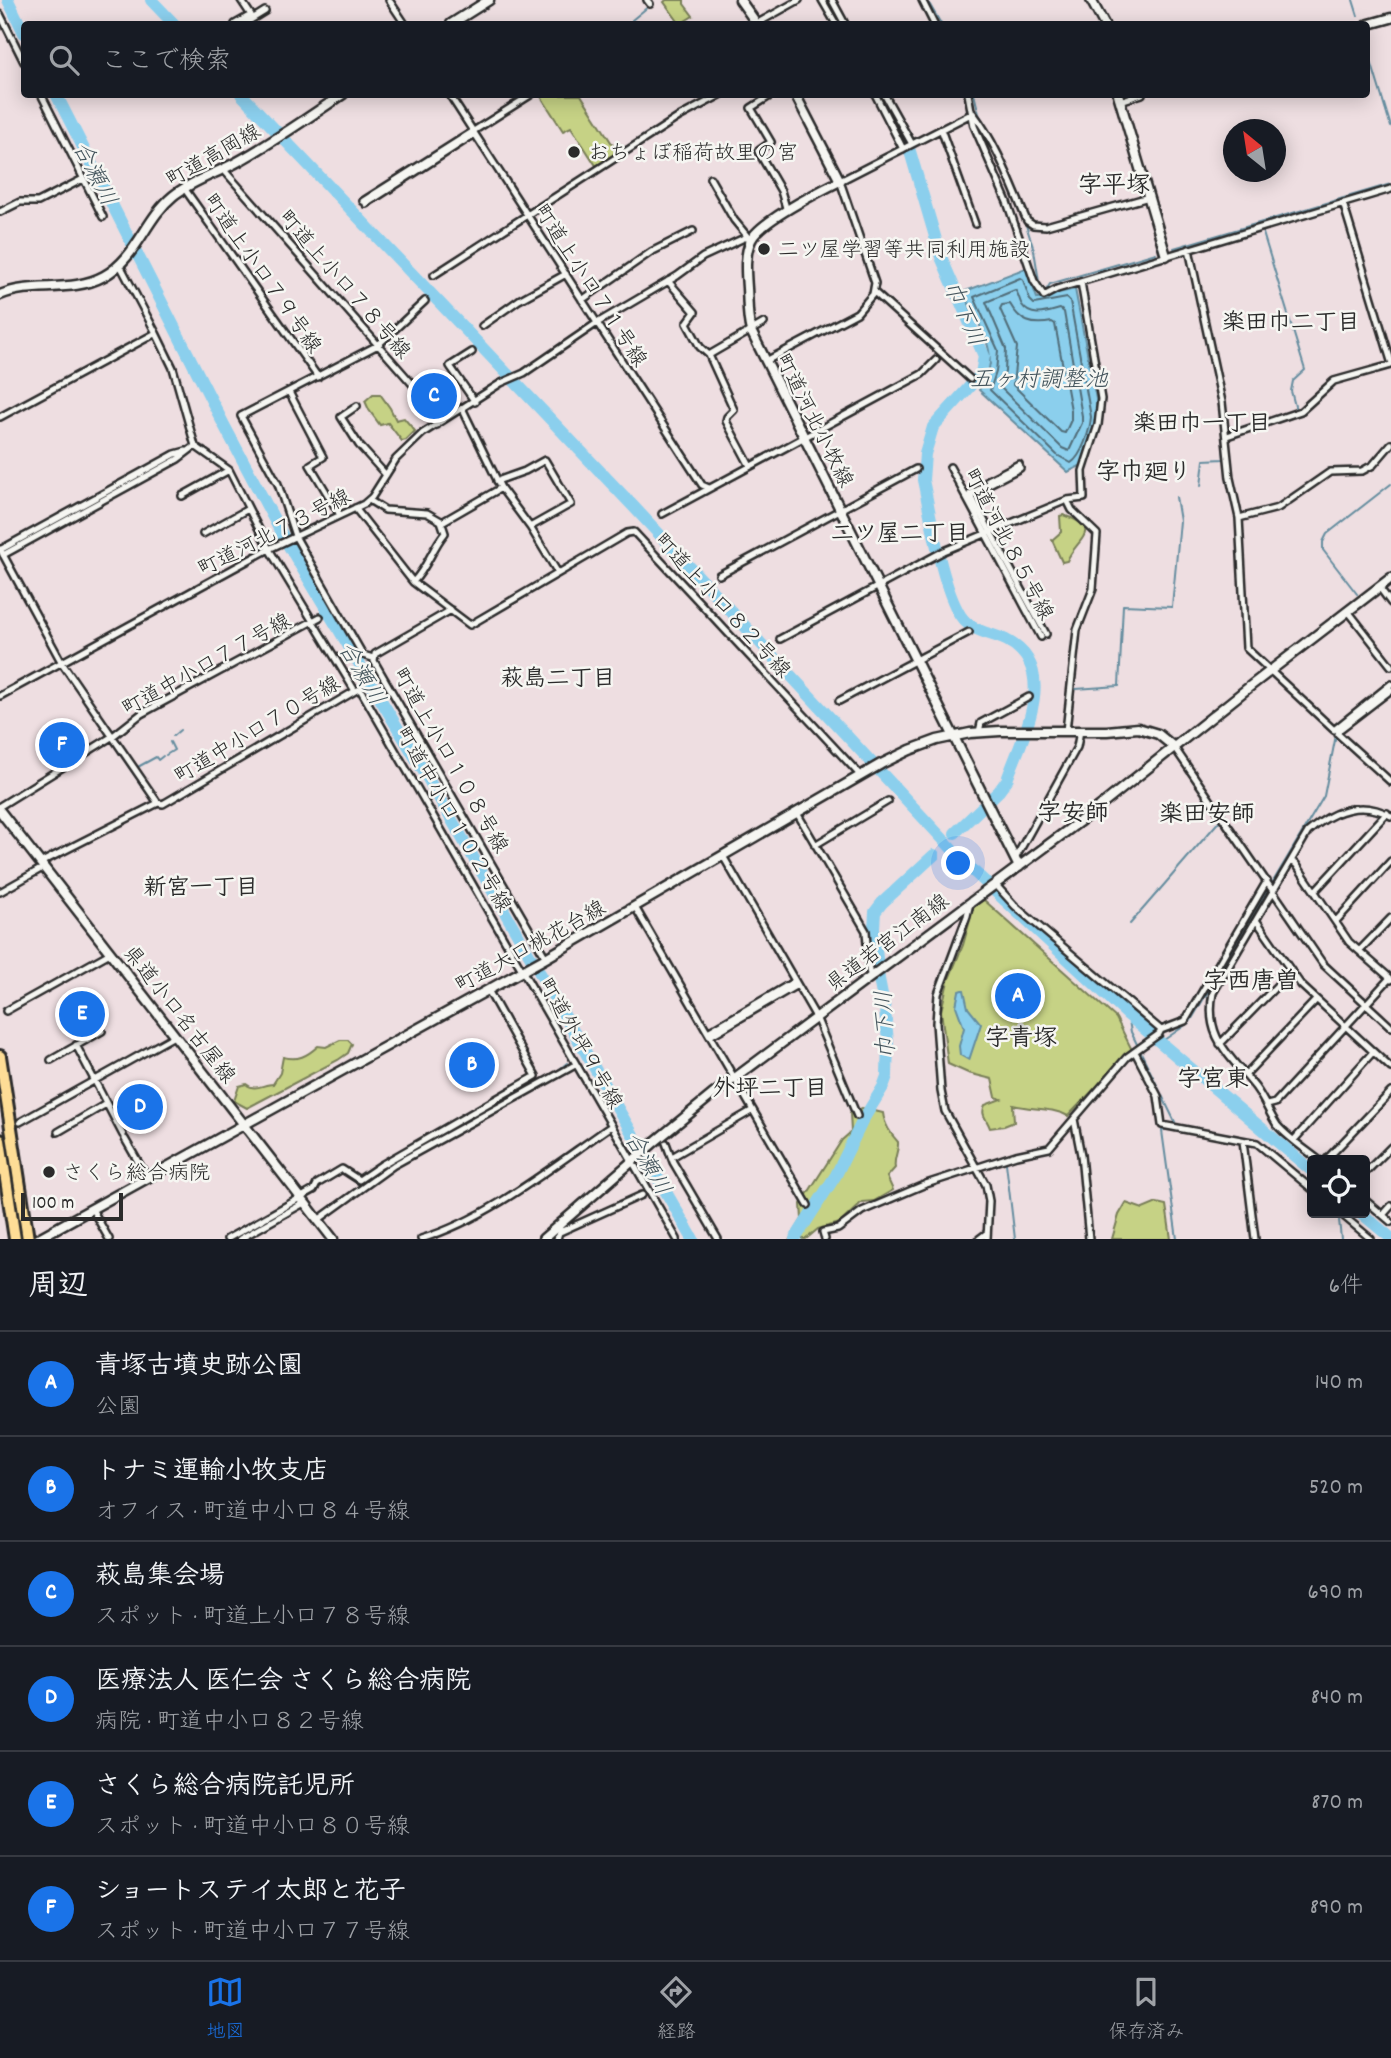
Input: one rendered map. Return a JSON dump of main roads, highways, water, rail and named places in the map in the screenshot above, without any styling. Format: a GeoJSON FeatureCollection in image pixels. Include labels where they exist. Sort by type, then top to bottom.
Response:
{"type":"FeatureCollection","features":[{"type":"Feature","properties":{"kind":"highway"},"geometry":{"type":"LineString","coordinates":[[0,1056],[28,1239]]}},
{"type":"Feature","properties":{"kind":"highway"},"geometry":{"type":"LineString","coordinates":[[0,1140],[15,1239]]}},
{"type":"Feature","properties":{"kind":"water","name":"五ヶ村調整池"},"geometry":{"type":"Polygon","coordinates":[[[1026,268],[1037,298],[1075,289],[1096,399],[1098,426],[1082,465],[1068,472],[979,390],[990,365],[989,353],[982,329],[963,292],[1026,268]]]}},
{"type":"Feature","properties":{"kind":"water"},"geometry":{"type":"Polygon","coordinates":[[[964,990],[968,1008],[981,1024],[969,1060],[960,1055],[959,1046],[964,1028],[956,1006],[959,991],[964,990]]]}},
{"type":"Feature","properties":{"kind":"waterway","name":"合瀬川"},"geometry":{"type":"LineString","coordinates":[[8,0],[21,27]]}},
{"type":"Feature","properties":{"kind":"waterway"},"geometry":{"type":"LineString","coordinates":[[151,0],[171,21]]}},
{"type":"Feature","properties":{"kind":"waterway","name":"巾下川"},"geometry":{"type":"LineString","coordinates":[[827,0],[838,21]]}},
{"type":"Feature","properties":{"kind":"waterway"},"geometry":{"type":"LineString","coordinates":[[927,0],[939,21]]}},
{"type":"Feature","properties":{"kind":"waterway"},"geometry":{"type":"LineString","coordinates":[[1353,0],[1358,16]]}},
{"type":"Feature","properties":{"kind":"waterway"},"geometry":{"type":"LineString","coordinates":[[632,20],[649,6]]}},
{"type":"Feature","properties":{"kind":"waterway"},"geometry":{"type":"LineString","coordinates":[[1370,58],[1391,127]]}},
{"type":"Feature","properties":{"kind":"waterway","name":"合瀬川"},"geometry":{"type":"LineString","coordinates":[[58,98],[284,538],[427,777],[693,1239]]}},
{"type":"Feature","properties":{"kind":"waterway"},"geometry":{"type":"LineString","coordinates":[[245,98],[633,506],[968,866],[1128,1015],[1307,1167]]}},
{"type":"Feature","properties":{"kind":"waterway","name":"巾下川"},"geometry":{"type":"LineString","coordinates":[[881,98],[909,148],[941,257],[984,356],[981,374],[933,427],[925,454],[923,480],[942,568],[953,602],[964,621],[1006,640],[1023,652],[1032,668],[1035,686],[1028,725],[1007,780],[955,833]]}},
{"type":"Feature","properties":{"kind":"waterway"},"geometry":{"type":"LineString","coordinates":[[975,98],[979,114],[991,135]]}},
{"type":"Feature","properties":{"kind":"waterway"},"geometry":{"type":"LineString","coordinates":[[1174,248],[1391,184]]}},
{"type":"Feature","properties":{"kind":"waterway"},"geometry":{"type":"LineString","coordinates":[[1025,222],[1034,250],[1040,288]]}},
{"type":"Feature","properties":{"kind":"waterway"},"geometry":{"type":"LineString","coordinates":[[1233,430],[1296,410],[1291,391],[1293,381],[1305,370],[1263,233]]}},
{"type":"Feature","properties":{"kind":"waterway"},"geometry":{"type":"LineString","coordinates":[[1045,292],[1050,284],[1156,253]]}},
{"type":"Feature","properties":{"kind":"waterway","name":"巾下川"},"geometry":{"type":"LineString","coordinates":[[981,374],[990,364]]}},
{"type":"Feature","properties":{"kind":"waterway"},"geometry":{"type":"LineString","coordinates":[[1201,486],[1204,460],[1224,459],[1222,432]]}},
{"type":"Feature","properties":{"kind":"waterway"},"geometry":{"type":"LineString","coordinates":[[1357,594],[1323,550],[1323,542],[1327,534],[1391,484]]}},
{"type":"Feature","properties":{"kind":"waterway"},"geometry":{"type":"LineString","coordinates":[[1076,689],[1119,686],[1123,605],[1172,607],[1180,521],[1176,497]]}},
{"type":"Feature","properties":{"kind":"waterway"},"geometry":{"type":"LineString","coordinates":[[1024,598],[1042,632]]}},
{"type":"Feature","properties":{"kind":"waterway"},"geometry":{"type":"LineString","coordinates":[[1356,616],[1391,661]]}},
{"type":"Feature","properties":{"kind":"waterway"},"geometry":{"type":"LineString","coordinates":[[173,736],[180,730]]}},
{"type":"Feature","properties":{"kind":"waterway"},"geometry":{"type":"LineString","coordinates":[[1271,885],[1324,796],[1336,735]]}},
{"type":"Feature","properties":{"kind":"waterway"},"geometry":{"type":"LineString","coordinates":[[166,755],[174,750],[170,742]]}},
{"type":"Feature","properties":{"kind":"waterway"},"geometry":{"type":"LineString","coordinates":[[119,753],[153,802]]}},
{"type":"Feature","properties":{"kind":"waterway"},"geometry":{"type":"LineString","coordinates":[[136,768],[163,756]]}},
{"type":"Feature","properties":{"kind":"waterway"},"geometry":{"type":"LineString","coordinates":[[1130,924],[1221,819]]}},
{"type":"Feature","properties":{"kind":"waterway"},"geometry":{"type":"LineString","coordinates":[[69,851],[121,825]]}},
{"type":"Feature","properties":{"kind":"waterway"},"geometry":{"type":"LineString","coordinates":[[46,863],[67,853]]}},
{"type":"Feature","properties":{"kind":"waterway","name":"巾下川"},"geometry":{"type":"LineString","coordinates":[[795,1239],[836,1175],[887,1076],[888,1042],[879,979],[875,912],[934,855]]}},
{"type":"Feature","properties":{"kind":"waterway"},"geometry":{"type":"LineString","coordinates":[[0,888],[36,868]]}},
{"type":"Feature","properties":{"kind":"waterway"},"geometry":{"type":"LineString","coordinates":[[1161,1042],[1190,1022],[1268,890]]}},
{"type":"Feature","properties":{"kind":"waterway"},"geometry":{"type":"LineString","coordinates":[[1128,1015],[1131,1032],[1175,1122],[1174,1125]]}},
{"type":"Feature","properties":{"kind":"waterway"},"geometry":{"type":"LineString","coordinates":[[422,1144],[556,1072],[567,1063]]}},
{"type":"Feature","properties":{"kind":"waterway"},"geometry":{"type":"LineString","coordinates":[[1166,1129],[1162,1131],[1177,1239]]}},
{"type":"Feature","properties":{"kind":"waterway"},"geometry":{"type":"LineString","coordinates":[[1006,1163],[1015,1239]]}},
{"type":"Feature","properties":{"kind":"waterway"},"geometry":{"type":"LineString","coordinates":[[327,1181],[344,1172],[355,1182],[363,1183],[381,1168]]}},
{"type":"Feature","properties":{"kind":"waterway"},"geometry":{"type":"LineString","coordinates":[[315,1192],[322,1183]]}},
{"type":"Feature","properties":{"kind":"waterway"},"geometry":{"type":"LineString","coordinates":[[234,1239],[299,1203]]}},
{"type":"Feature","properties":{"kind":"waterway"},"geometry":{"type":"LineString","coordinates":[[1367,1218],[1391,1238]]}},
{"type":"Feature","properties":{"kind":"waterway"},"geometry":{"type":"LineString","coordinates":[[1339,1220],[1341,1239]]}},
{"type":"Feature","properties":{"kind":"place","name":"おちょぼ稲荷故里の宮"},"geometry":{"type":"Point","coordinates":[574,152]}},
{"type":"Feature","properties":{"kind":"place","name":"二ツ屋学習等共同利用施設"},"geometry":{"type":"Point","coordinates":[764,249]}},
{"type":"Feature","properties":{"kind":"place","name":"萩島集会場"},"geometry":{"type":"Point","coordinates":[434,396]}},
{"type":"Feature","properties":{"kind":"place","name":"ショートステイ太郎と花子"},"geometry":{"type":"Point","coordinates":[62,745]}},
{"type":"Feature","properties":{"kind":"place","name":"青塚古墳史跡公園"},"geometry":{"type":"Point","coordinates":[1018,996]}},
{"type":"Feature","properties":{"kind":"place","name":"さくら総合病院託児所"},"geometry":{"type":"Point","coordinates":[82,1014]}},
{"type":"Feature","properties":{"kind":"place","name":"トナミ運輸小牧支店"},"geometry":{"type":"Point","coordinates":[472,1065]}},
{"type":"Feature","properties":{"kind":"place","name":"医療法人 医仁会 さくら総合病院"},"geometry":{"type":"Point","coordinates":[140,1107]}},
{"type":"Feature","properties":{"kind":"place","name":"さくら総合病院"},"geometry":{"type":"Point","coordinates":[49,1172]}},
{"type":"Feature","properties":{"kind":"district","name":"字平塚"},"geometry":{"type":"Point","coordinates":[1114,184]}},
{"type":"Feature","properties":{"kind":"district","name":"楽田巾二丁目"},"geometry":{"type":"Point","coordinates":[1291,321]}},
{"type":"Feature","properties":{"kind":"district","name":"楽田巾一丁目"},"geometry":{"type":"Point","coordinates":[1202,422]}},
{"type":"Feature","properties":{"kind":"district","name":"字巾廻り"},"geometry":{"type":"Point","coordinates":[1144,471]}},
{"type":"Feature","properties":{"kind":"district","name":"二ツ屋二丁目"},"geometry":{"type":"Point","coordinates":[900,532]}},
{"type":"Feature","properties":{"kind":"district","name":"萩島二丁目"},"geometry":{"type":"Point","coordinates":[558,677]}},
{"type":"Feature","properties":{"kind":"district","name":"字安師"},"geometry":{"type":"Point","coordinates":[1073,812]}},
{"type":"Feature","properties":{"kind":"district","name":"楽田安師"},"geometry":{"type":"Point","coordinates":[1207,813]}},
{"type":"Feature","properties":{"kind":"district","name":"新宮一丁目"},"geometry":{"type":"Point","coordinates":[201,886]}},
{"type":"Feature","properties":{"kind":"district","name":"字西唐曽"},"geometry":{"type":"Point","coordinates":[1251,980]}},
{"type":"Feature","properties":{"kind":"district","name":"字青塚"},"geometry":{"type":"Point","coordinates":[1021,1037]}},
{"type":"Feature","properties":{"kind":"district","name":"字宮東"},"geometry":{"type":"Point","coordinates":[1213,1078]}},
{"type":"Feature","properties":{"kind":"district","name":"外坪二丁目"},"geometry":{"type":"Point","coordinates":[770,1087]}}]}
